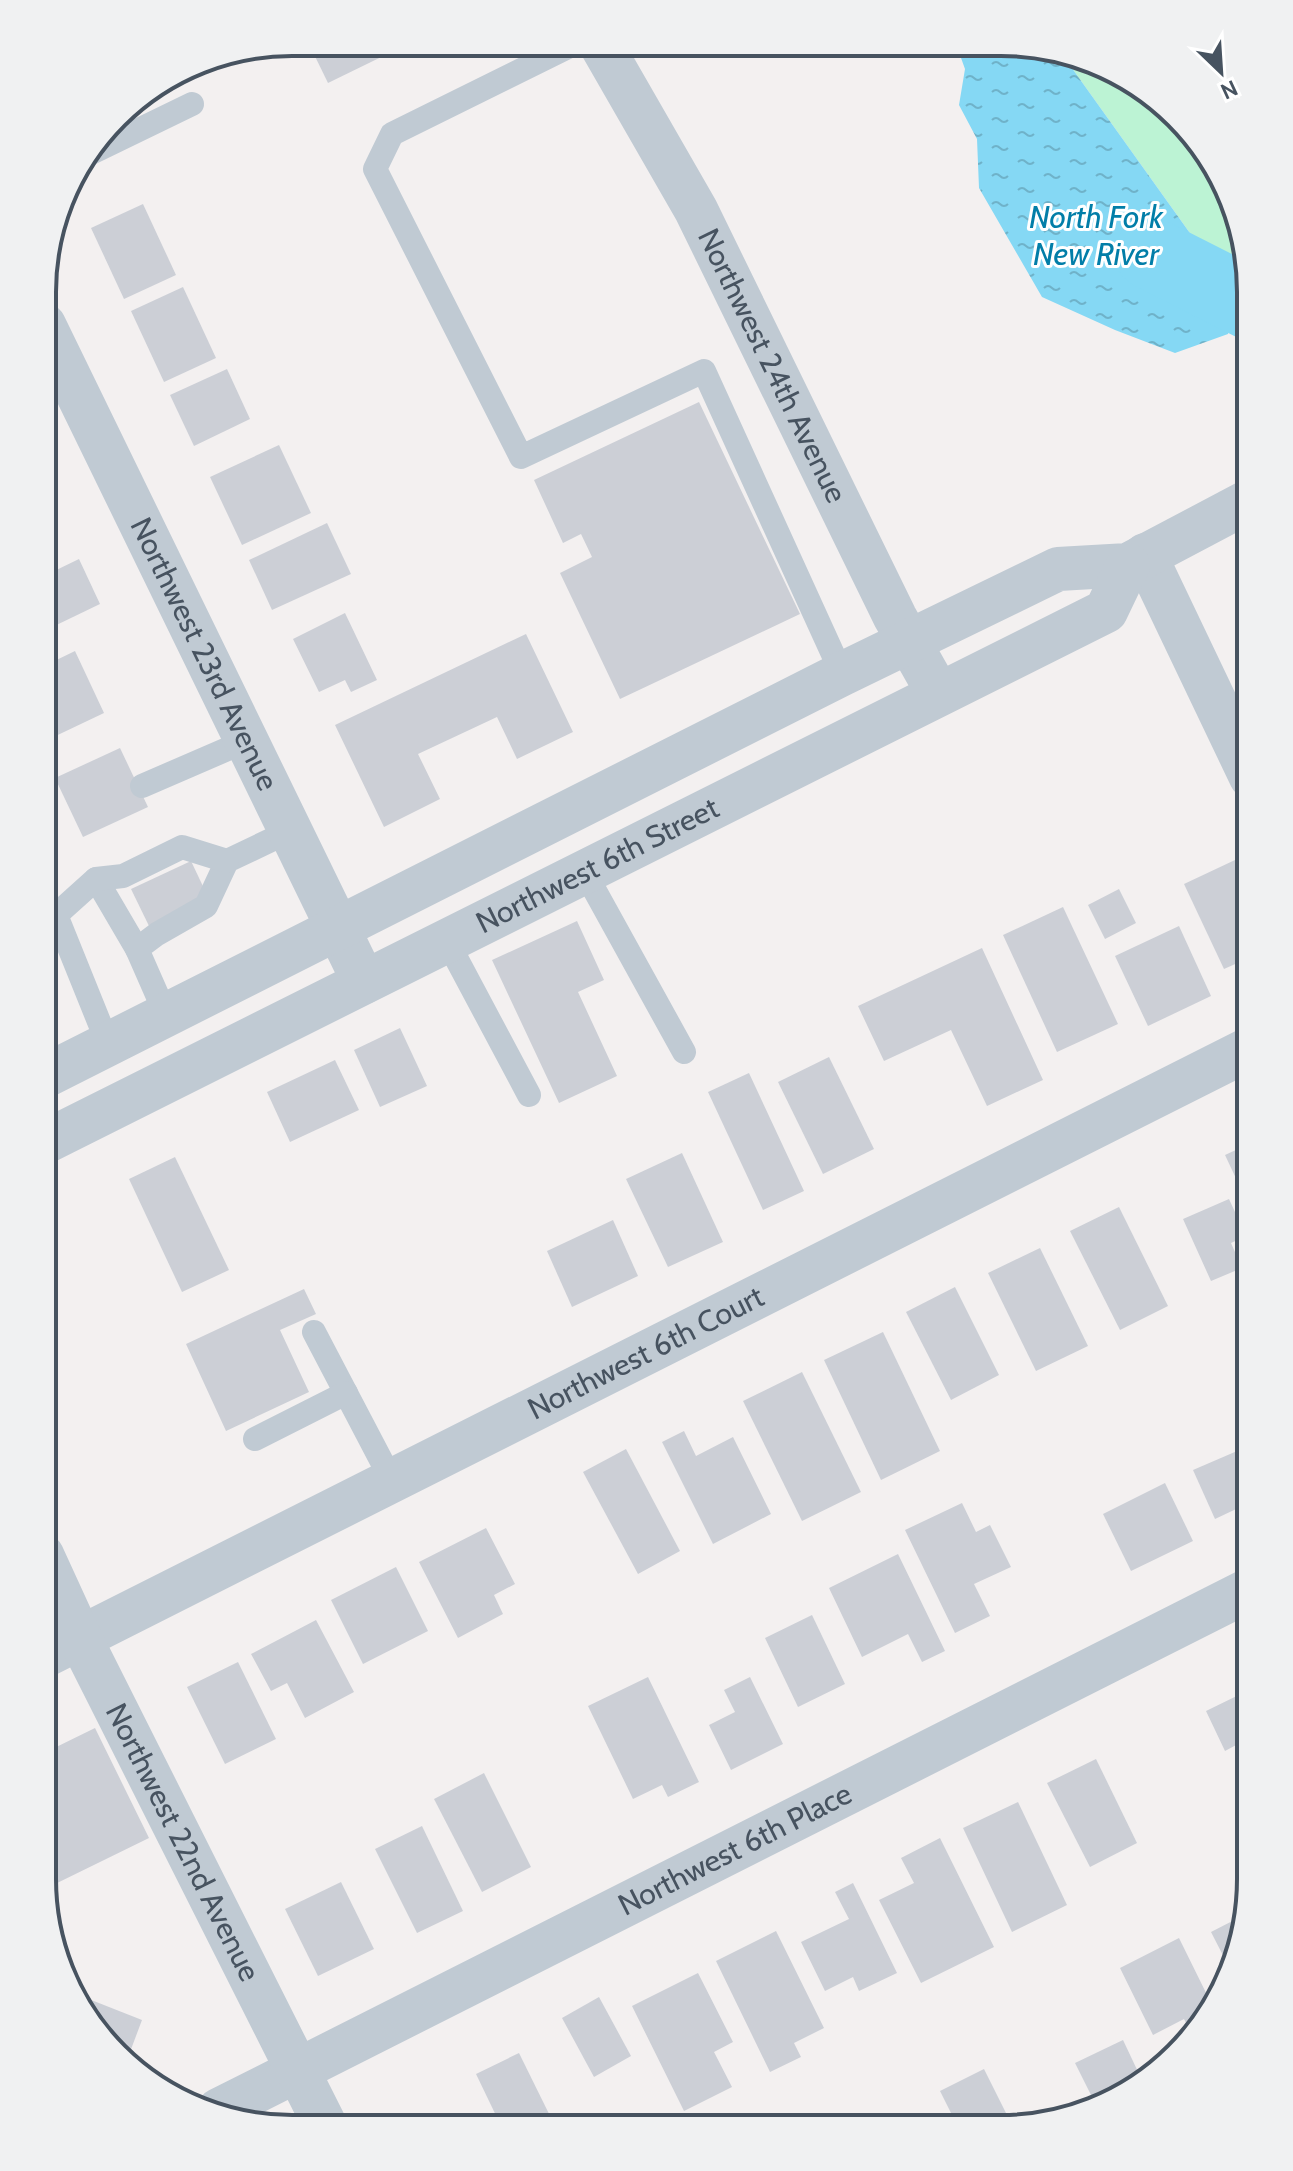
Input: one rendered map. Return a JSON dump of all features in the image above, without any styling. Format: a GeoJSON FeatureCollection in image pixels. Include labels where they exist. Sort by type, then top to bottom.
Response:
{"type":"FeatureCollection","features":[{"type":"Feature","properties":{"kind":"street","name":"Northwest 24th Avenue"},"geometry":{"type":"LineString","coordinates":[[607,56],[696,210],[895,617],[938,693]]}},
{"type":"Feature","properties":{"kind":"street","name":"Northwest 23rd Avenue"},"geometry":{"type":"LineString","coordinates":[[56,350],[364,982]]}},
{"type":"Feature","properties":{"kind":"street","name":"Northwest 6th Street"},"geometry":{"type":"LineString","coordinates":[[56,1070],[842,674],[1058,569],[1136,560],[1237,507]]}},
{"type":"Feature","properties":{"kind":"street","name":"Northwest 6th Street"},"geometry":{"type":"LineString","coordinates":[[56,1136],[1106,611],[1136,560]]}},
{"type":"Feature","properties":{"kind":"street"},"geometry":{"type":"LineString","coordinates":[[1136,560],[1237,750]]}},
{"type":"Feature","properties":{"kind":"street","name":"Northwest 6th Court"},"geometry":{"type":"LineString","coordinates":[[61,1647],[1237,1055]]}},
{"type":"Feature","properties":{"kind":"street","name":"Northwest 6th Place"},"geometry":{"type":"LineString","coordinates":[[227,2106],[1236,1596]]}},
{"type":"Feature","properties":{"kind":"street","name":"Northwest 22nd Avenue"},"geometry":{"type":"LineString","coordinates":[[56,1623],[61,1647],[320,2115]]}},
{"type":"Feature","properties":{"kind":"lane"},"geometry":{"type":"LineString","coordinates":[[550,56],[392,134],[375,169],[521,457],[704,371],[842,674]]}},
{"type":"Feature","properties":{"kind":"lane"},"geometry":{"type":"LineString","coordinates":[[109,145],[192,104]]}},
{"type":"Feature","properties":{"kind":"lane"},"geometry":{"type":"LineString","coordinates":[[142,786],[246,741]]}},
{"type":"Feature","properties":{"kind":"lane"},"geometry":{"type":"LineString","coordinates":[[137,949],[206,906],[227,861],[290,831]]}},
{"type":"Feature","properties":{"kind":"lane"},"geometry":{"type":"LineString","coordinates":[[108,1044],[56,915],[96,879],[123,876],[182,847],[227,861]]}},
{"type":"Feature","properties":{"kind":"lane"},"geometry":{"type":"LineString","coordinates":[[584,871],[684,1052]]}},
{"type":"Feature","properties":{"kind":"lane"},"geometry":{"type":"LineString","coordinates":[[96,879],[137,949],[166,1015]]}},
{"type":"Feature","properties":{"kind":"lane"},"geometry":{"type":"LineString","coordinates":[[447,941],[529,1095]]}},
{"type":"Feature","properties":{"kind":"lane"},"geometry":{"type":"LineString","coordinates":[[314,1332],[392,1481]]}},
{"type":"Feature","properties":{"kind":"lane"},"geometry":{"type":"LineString","coordinates":[[255,1439],[346,1393]]}},
{"type":"Feature","properties":{"kind":"green space"},"geometry":{"type":"Polygon","coordinates":[[[1071,67],[1119,88],[1145,105],[1188,148],[1219,202],[1229,231],[1234,263],[1192,236],[1071,67]]]}},
{"type":"Feature","properties":{"kind":"water","name":"North Fork New River"},"geometry":{"type":"Polygon","coordinates":[[[960,56],[1032,58],[1071,67],[1192,236],[1234,263],[1237,304],[1228,334],[1175,353],[1042,297],[979,188],[977,139],[959,105],[965,69],[960,56]]]}},
{"type":"Feature","properties":{"kind":"building"},"geometry":{"type":"Polygon","coordinates":[[[315,56],[383,56],[328,83],[315,56]]]}},
{"type":"Feature","properties":{"kind":"building"},"geometry":{"type":"Polygon","coordinates":[[[143,204],[176,275],[124,299],[91,228],[143,204]]]}},
{"type":"Feature","properties":{"kind":"building"},"geometry":{"type":"Polygon","coordinates":[[[183,287],[216,358],[164,382],[131,311],[183,287]]]}},
{"type":"Feature","properties":{"kind":"building"},"geometry":{"type":"Polygon","coordinates":[[[227,369],[250,419],[194,446],[170,395],[227,369]]]}},
{"type":"Feature","properties":{"kind":"building"},"geometry":{"type":"Polygon","coordinates":[[[699,402],[800,614],[620,699],[560,573],[592,557],[581,534],[563,543],[534,480],[699,402]]]}},
{"type":"Feature","properties":{"kind":"building"},"geometry":{"type":"Polygon","coordinates":[[[279,445],[311,513],[242,545],[210,477],[279,445]]]}},
{"type":"Feature","properties":{"kind":"building"},"geometry":{"type":"Polygon","coordinates":[[[327,523],[351,574],[272,610],[249,560],[327,523]]]}},
{"type":"Feature","properties":{"kind":"building"},"geometry":{"type":"Polygon","coordinates":[[[79,559],[100,604],[56,625],[56,570],[79,559]]]}},
{"type":"Feature","properties":{"kind":"building"},"geometry":{"type":"Polygon","coordinates":[[[345,613],[377,680],[351,692],[345,680],[319,692],[293,639],[345,613]]]}},
{"type":"Feature","properties":{"kind":"building"},"geometry":{"type":"Polygon","coordinates":[[[526,634],[573,732],[517,759],[497,717],[418,754],[440,799],[384,827],[335,725],[526,634]]]}},
{"type":"Feature","properties":{"kind":"building"},"geometry":{"type":"Polygon","coordinates":[[[75,651],[104,713],[56,736],[56,660],[75,651]]]}},
{"type":"Feature","properties":{"kind":"building"},"geometry":{"type":"Polygon","coordinates":[[[120,748],[148,807],[83,837],[56,778],[120,748]]]}},
{"type":"Feature","properties":{"kind":"building"},"geometry":{"type":"Polygon","coordinates":[[[1235,860],[1237,963],[1224,969],[1184,884],[1235,860]]]}},
{"type":"Feature","properties":{"kind":"building"},"geometry":{"type":"Polygon","coordinates":[[[191,861],[209,899],[149,926],[131,889],[191,861]]]}},
{"type":"Feature","properties":{"kind":"building"},"geometry":{"type":"Polygon","coordinates":[[[1119,889],[1136,923],[1105,939],[1088,905],[1119,889]]]}},
{"type":"Feature","properties":{"kind":"building"},"geometry":{"type":"Polygon","coordinates":[[[1063,907],[1118,1024],[1057,1052],[1003,935],[1063,907]]]}},
{"type":"Feature","properties":{"kind":"building"},"geometry":{"type":"Polygon","coordinates":[[[577,921],[604,980],[578,992],[617,1076],[559,1103],[492,960],[577,921]]]}},
{"type":"Feature","properties":{"kind":"building"},"geometry":{"type":"Polygon","coordinates":[[[1179,926],[1211,996],[1148,1026],[1115,956],[1179,926]]]}},
{"type":"Feature","properties":{"kind":"building"},"geometry":{"type":"Polygon","coordinates":[[[982,948],[1043,1080],[987,1106],[951,1030],[884,1061],[858,1006],[982,948]]]}},
{"type":"Feature","properties":{"kind":"building"},"geometry":{"type":"Polygon","coordinates":[[[400,1028],[427,1086],[380,1107],[354,1050],[400,1028]]]}},
{"type":"Feature","properties":{"kind":"building"},"geometry":{"type":"Polygon","coordinates":[[[829,1057],[874,1149],[823,1174],[778,1082],[829,1057]]]}},
{"type":"Feature","properties":{"kind":"building"},"geometry":{"type":"Polygon","coordinates":[[[335,1060],[359,1110],[290,1142],[267,1092],[335,1060]]]}},
{"type":"Feature","properties":{"kind":"building"},"geometry":{"type":"Polygon","coordinates":[[[749,1073],[804,1191],[763,1210],[708,1092],[749,1073]]]}},
{"type":"Feature","properties":{"kind":"building"},"geometry":{"type":"Polygon","coordinates":[[[1236,1150],[1236,1179],[1225,1155],[1236,1150]]]}},
{"type":"Feature","properties":{"kind":"building"},"geometry":{"type":"Polygon","coordinates":[[[682,1153],[723,1242],[668,1267],[626,1179],[682,1153]]]}},
{"type":"Feature","properties":{"kind":"building"},"geometry":{"type":"Polygon","coordinates":[[[175,1157],[229,1270],[182,1292],[129,1179],[175,1157]]]}},
{"type":"Feature","properties":{"kind":"building"},"geometry":{"type":"Polygon","coordinates":[[[1229,1199],[1236,1215],[1236,1240],[1231,1243],[1236,1255],[1236,1270],[1211,1281],[1183,1219],[1229,1199]]]}},
{"type":"Feature","properties":{"kind":"building"},"geometry":{"type":"Polygon","coordinates":[[[1119,1207],[1168,1306],[1120,1330],[1070,1231],[1119,1207]]]}},
{"type":"Feature","properties":{"kind":"building"},"geometry":{"type":"Polygon","coordinates":[[[613,1220],[638,1276],[572,1307],[547,1251],[613,1220]]]}},
{"type":"Feature","properties":{"kind":"building"},"geometry":{"type":"Polygon","coordinates":[[[1040,1248],[1088,1346],[1036,1371],[988,1273],[1040,1248]]]}},
{"type":"Feature","properties":{"kind":"building"},"geometry":{"type":"Polygon","coordinates":[[[955,1287],[999,1375],[951,1400],[906,1312],[955,1287]]]}},
{"type":"Feature","properties":{"kind":"building"},"geometry":{"type":"Polygon","coordinates":[[[304,1289],[316,1314],[280,1330],[309,1392],[226,1431],[186,1344],[304,1289]]]}},
{"type":"Feature","properties":{"kind":"building"},"geometry":{"type":"Polygon","coordinates":[[[883,1332],[940,1451],[881,1480],[824,1360],[883,1332]]]}},
{"type":"Feature","properties":{"kind":"building"},"geometry":{"type":"Polygon","coordinates":[[[802,1372],[861,1492],[802,1521],[743,1401],[802,1372]]]}},
{"type":"Feature","properties":{"kind":"building"},"geometry":{"type":"Polygon","coordinates":[[[684,1431],[696,1456],[733,1437],[771,1514],[713,1544],[662,1442],[684,1431]]]}},
{"type":"Feature","properties":{"kind":"building"},"geometry":{"type":"Polygon","coordinates":[[[626,1449],[680,1551],[638,1574],[583,1472],[626,1449]]]}},
{"type":"Feature","properties":{"kind":"building"},"geometry":{"type":"Polygon","coordinates":[[[1236,1451],[1236,1509],[1215,1519],[1193,1470],[1236,1451]]]}},
{"type":"Feature","properties":{"kind":"building"},"geometry":{"type":"Polygon","coordinates":[[[1165,1483],[1193,1541],[1131,1571],[1103,1514],[1165,1483]]]}},
{"type":"Feature","properties":{"kind":"building"},"geometry":{"type":"Polygon","coordinates":[[[962,1503],[976,1532],[990,1525],[1011,1567],[974,1584],[990,1616],[955,1633],[905,1530],[962,1503]]]}},
{"type":"Feature","properties":{"kind":"building"},"geometry":{"type":"Polygon","coordinates":[[[486,1528],[515,1584],[494,1595],[503,1614],[458,1638],[419,1562],[486,1528]]]}},
{"type":"Feature","properties":{"kind":"building"},"geometry":{"type":"Polygon","coordinates":[[[898,1554],[945,1651],[922,1662],[908,1634],[862,1657],[829,1588],[898,1554]]]}},
{"type":"Feature","properties":{"kind":"building"},"geometry":{"type":"Polygon","coordinates":[[[396,1567],[428,1631],[363,1664],[331,1600],[396,1567]]]}},
{"type":"Feature","properties":{"kind":"building"},"geometry":{"type":"Polygon","coordinates":[[[812,1615],[845,1684],[798,1707],[765,1638],[812,1615]]]}},
{"type":"Feature","properties":{"kind":"building"},"geometry":{"type":"Polygon","coordinates":[[[316,1620],[354,1692],[305,1718],[287,1683],[271,1691],[251,1654],[316,1620]]]}},
{"type":"Feature","properties":{"kind":"building"},"geometry":{"type":"Polygon","coordinates":[[[238,1662],[276,1739],[225,1764],[187,1687],[238,1662]]]}},
{"type":"Feature","properties":{"kind":"building"},"geometry":{"type":"Polygon","coordinates":[[[648,1677],[699,1782],[668,1797],[662,1785],[633,1799],[588,1706],[648,1677]]]}},
{"type":"Feature","properties":{"kind":"building"},"geometry":{"type":"Polygon","coordinates":[[[750,1677],[783,1744],[731,1770],[709,1725],[735,1712],[724,1690],[750,1677]]]}},
{"type":"Feature","properties":{"kind":"building"},"geometry":{"type":"Polygon","coordinates":[[[1236,1696],[1236,1745],[1225,1751],[1206,1711],[1236,1696]]]}},
{"type":"Feature","properties":{"kind":"building"},"geometry":{"type":"Polygon","coordinates":[[[95,1728],[149,1838],[56,1883],[56,1879],[56,1747],[95,1728]]]}},
{"type":"Feature","properties":{"kind":"building"},"geometry":{"type":"Polygon","coordinates":[[[1096,1759],[1137,1843],[1090,1867],[1047,1783],[1096,1759]]]}},
{"type":"Feature","properties":{"kind":"building"},"geometry":{"type":"Polygon","coordinates":[[[484,1773],[531,1867],[482,1892],[434,1799],[484,1773]]]}},
{"type":"Feature","properties":{"kind":"building"},"geometry":{"type":"Polygon","coordinates":[[[1018,1802],[1067,1905],[1012,1932],[963,1828],[1018,1802]]]}},
{"type":"Feature","properties":{"kind":"building"},"geometry":{"type":"Polygon","coordinates":[[[422,1826],[463,1911],[417,1933],[375,1849],[422,1826]]]}},
{"type":"Feature","properties":{"kind":"building"},"geometry":{"type":"Polygon","coordinates":[[[940,1838],[994,1947],[921,1983],[879,1900],[914,1883],[901,1858],[940,1838]]]}},
{"type":"Feature","properties":{"kind":"building"},"geometry":{"type":"Polygon","coordinates":[[[341,1882],[374,1949],[318,1976],[285,1909],[341,1882]]]}},
{"type":"Feature","properties":{"kind":"building"},"geometry":{"type":"Polygon","coordinates":[[[853,1883],[897,1973],[859,1991],[853,1977],[825,1991],[801,1942],[849,1919],[835,1892],[853,1883]]]}},
{"type":"Feature","properties":{"kind":"building"},"geometry":{"type":"Polygon","coordinates":[[[1233,1921],[1223,1956],[1211,1932],[1233,1921]]]}},
{"type":"Feature","properties":{"kind":"building"},"geometry":{"type":"Polygon","coordinates":[[[776,1931],[824,2028],[794,2043],[801,2057],[770,2072],[716,1961],[776,1931]]]}},
{"type":"Feature","properties":{"kind":"building"},"geometry":{"type":"Polygon","coordinates":[[[1179,1938],[1207,1994],[1187,2024],[1184,2019],[1153,2035],[1120,1968],[1179,1938]]]}},
{"type":"Feature","properties":{"kind":"building"},"geometry":{"type":"Polygon","coordinates":[[[698,1973],[733,2042],[714,2052],[732,2087],[684,2111],[632,2006],[698,1973]]]}},
{"type":"Feature","properties":{"kind":"building"},"geometry":{"type":"Polygon","coordinates":[[[599,1997],[631,2056],[594,2077],[562,2018],[599,1997]]]}},
{"type":"Feature","properties":{"kind":"building"},"geometry":{"type":"Polygon","coordinates":[[[90,1999],[142,2020],[130,2051],[105,2023],[90,1999]]]}},
{"type":"Feature","properties":{"kind":"building"},"geometry":{"type":"Polygon","coordinates":[[[1123,2040],[1138,2071],[1092,2097],[1075,2063],[1123,2040]]]}},
{"type":"Feature","properties":{"kind":"building"},"geometry":{"type":"Polygon","coordinates":[[[519,2053],[550,2115],[496,2115],[476,2074],[519,2053]]]}},
{"type":"Feature","properties":{"kind":"building"},"geometry":{"type":"Polygon","coordinates":[[[984,2069],[1007,2115],[952,2115],[940,2091],[984,2069]]]}},
{"type":"Feature","properties":{"kind":"waterway","name":"North Fork New River"},"geometry":{"type":"LineString","coordinates":[[1150,253],[1237,297]]}}]}
